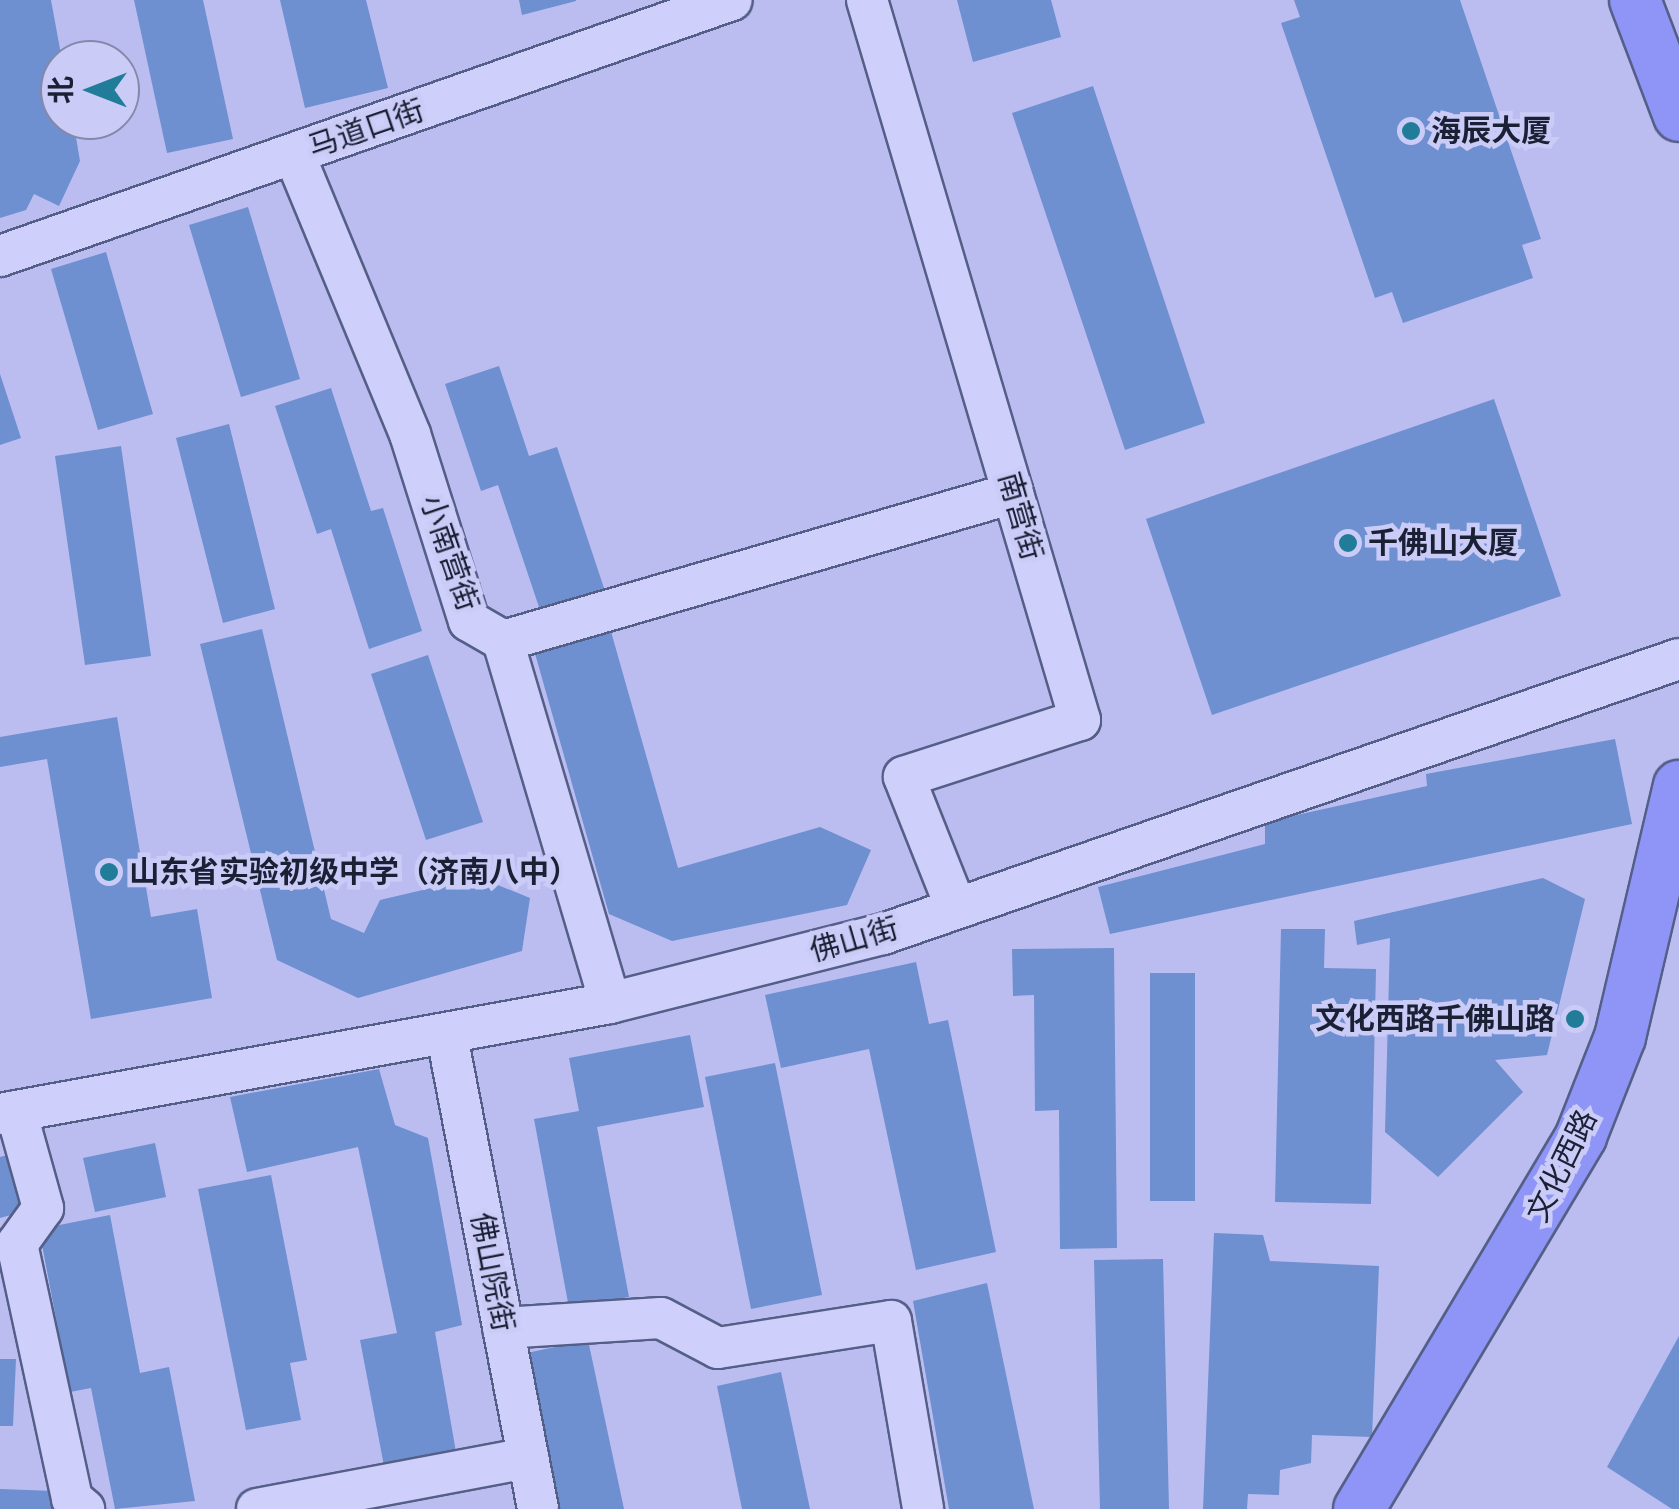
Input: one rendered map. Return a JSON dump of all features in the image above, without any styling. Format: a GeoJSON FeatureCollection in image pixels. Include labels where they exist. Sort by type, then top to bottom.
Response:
{"type":"FeatureCollection","features":[{"type":"Feature","properties":{"kind":"main road"},"geometry":{"type":"LineString","coordinates":[[1635,0],[1670,62],[1679,116]]}},
{"type":"Feature","properties":{"kind":"main road","name":"文化西路"},"geometry":{"type":"LineString","coordinates":[[1359,1509],[1581,1136],[1620,1037],[1679,786]]}},
{"type":"Feature","properties":{"kind":"street","name":"马道口街"},"geometry":{"type":"LineString","coordinates":[[0,256],[732,0]]}},
{"type":"Feature","properties":{"kind":"street","name":"南营街"},"geometry":{"type":"LineString","coordinates":[[867,0],[1080,720],[904,777],[956,908]]}},
{"type":"Feature","properties":{"kind":"street","name":"小南营街"},"geometry":{"type":"LineString","coordinates":[[294,154],[410,434],[470,621],[504,641],[610,1003]]}},
{"type":"Feature","properties":{"kind":"street"},"geometry":{"type":"LineString","coordinates":[[504,641],[1013,493]]}},
{"type":"Feature","properties":{"kind":"street","name":"佛山街"},"geometry":{"type":"LineString","coordinates":[[8,1112],[447,1036],[610,1003],[883,934],[1679,659]]}},
{"type":"Feature","properties":{"kind":"street","name":"佛山院街"},"geometry":{"type":"LineString","coordinates":[[447,1036],[538,1509]]}},
{"type":"Feature","properties":{"kind":"street"},"geometry":{"type":"LineString","coordinates":[[8,1112],[43,1208],[16,1244],[72,1499],[84,1509]]}},
{"type":"Feature","properties":{"kind":"street"},"geometry":{"type":"LineString","coordinates":[[503,1328],[661,1318],[718,1348],[891,1321],[922,1509]]}},
{"type":"Feature","properties":{"kind":"street"},"geometry":{"type":"LineString","coordinates":[[257,1509],[528,1458]]}},
{"type":"Feature","properties":{"kind":"building"},"geometry":{"type":"Polygon","coordinates":[[[0,0],[51,0],[58,40],[40,40],[40,140],[76,140],[80,161],[59,206],[34,194],[26,210],[0,218],[0,0]]]}},
{"type":"Feature","properties":{"kind":"building"},"geometry":{"type":"Polygon","coordinates":[[[134,0],[203,0],[233,139],[167,153],[134,0]]]}},
{"type":"Feature","properties":{"kind":"building"},"geometry":{"type":"Polygon","coordinates":[[[280,0],[366,0],[388,88],[305,108],[280,0]]]}},
{"type":"Feature","properties":{"kind":"building"},"geometry":{"type":"Polygon","coordinates":[[[519,0],[576,0],[576,1],[522,15],[519,0]]]}},
{"type":"Feature","properties":{"kind":"building"},"geometry":{"type":"Polygon","coordinates":[[[957,0],[1051,0],[1061,37],[973,62],[957,0]]]}},
{"type":"Feature","properties":{"kind":"building","name":"海辰大厦"},"geometry":{"type":"Polygon","coordinates":[[[1294,0],[1460,0],[1541,239],[1522,245],[1533,278],[1403,323],[1392,292],[1375,298],[1281,23],[1300,17],[1294,0]]]}},
{"type":"Feature","properties":{"kind":"building"},"geometry":{"type":"Polygon","coordinates":[[[1093,86],[1205,423],[1125,450],[1012,113],[1093,86]]]}},
{"type":"Feature","properties":{"kind":"building"},"geometry":{"type":"Polygon","coordinates":[[[248,207],[300,379],[241,397],[189,225],[248,207]]]}},
{"type":"Feature","properties":{"kind":"building"},"geometry":{"type":"Polygon","coordinates":[[[106,252],[153,414],[98,430],[51,269],[106,252]]]}},
{"type":"Feature","properties":{"kind":"building"},"geometry":{"type":"Polygon","coordinates":[[[499,366],[529,456],[557,447],[607,597],[543,619],[498,485],[481,491],[445,384],[499,366]]]}},
{"type":"Feature","properties":{"kind":"building"},"geometry":{"type":"Polygon","coordinates":[[[0,374],[21,438],[0,445],[0,374]]]}},
{"type":"Feature","properties":{"kind":"building"},"geometry":{"type":"Polygon","coordinates":[[[331,388],[371,511],[383,508],[422,631],[369,649],[331,529],[317,534],[275,406],[331,388]]]}},
{"type":"Feature","properties":{"kind":"building","name":"千佛山大厦"},"geometry":{"type":"Polygon","coordinates":[[[1494,399],[1561,596],[1212,715],[1146,519],[1494,399]]]}},
{"type":"Feature","properties":{"kind":"building"},"geometry":{"type":"Polygon","coordinates":[[[229,424],[275,609],[223,623],[176,438],[229,424]]]}},
{"type":"Feature","properties":{"kind":"building"},"geometry":{"type":"Polygon","coordinates":[[[121,446],[151,656],[85,665],[55,456],[121,446]]]}},
{"type":"Feature","properties":{"kind":"building"},"geometry":{"type":"Polygon","coordinates":[[[610,628],[678,868],[820,827],[871,850],[847,905],[672,941],[609,914],[534,650],[610,628]]]}},
{"type":"Feature","properties":{"kind":"building"},"geometry":{"type":"Polygon","coordinates":[[[262,629],[331,919],[364,933],[380,900],[478,877],[530,898],[522,951],[358,998],[277,960],[200,644],[262,629]]]}},
{"type":"Feature","properties":{"kind":"building"},"geometry":{"type":"Polygon","coordinates":[[[428,655],[483,822],[426,840],[371,674],[428,655]]]}},
{"type":"Feature","properties":{"kind":"building"},"geometry":{"type":"Polygon","coordinates":[[[117,717],[151,917],[197,909],[212,998],[91,1019],[47,759],[0,767],[0,737],[117,717]]]}},
{"type":"Feature","properties":{"kind":"building"},"geometry":{"type":"Polygon","coordinates":[[[1615,739],[1632,824],[1110,934],[1098,887],[1265,844],[1265,822],[1427,786],[1426,774],[1615,739]]]}},
{"type":"Feature","properties":{"kind":"building"},"geometry":{"type":"Polygon","coordinates":[[[1543,878],[1585,899],[1547,1055],[1495,1060],[1523,1092],[1438,1177],[1385,1132],[1390,938],[1357,945],[1354,921],[1543,878]]]}},
{"type":"Feature","properties":{"kind":"building"},"geometry":{"type":"Polygon","coordinates":[[[1281,929],[1325,929],[1324,968],[1376,969],[1371,1204],[1275,1202],[1281,929]]]}},
{"type":"Feature","properties":{"kind":"building"},"geometry":{"type":"Polygon","coordinates":[[[1114,948],[1117,1248],[1060,1249],[1059,1110],[1035,1111],[1034,995],[1013,996],[1012,949],[1114,948]]]}},
{"type":"Feature","properties":{"kind":"building"},"geometry":{"type":"Polygon","coordinates":[[[916,962],[929,1024],[948,1020],[996,1252],[916,1270],[869,1049],[781,1068],[765,995],[916,962]]]}},
{"type":"Feature","properties":{"kind":"building"},"geometry":{"type":"Polygon","coordinates":[[[1150,973],[1195,973],[1195,1201],[1150,1201],[1150,973]]]}},
{"type":"Feature","properties":{"kind":"building"},"geometry":{"type":"Polygon","coordinates":[[[690,1035],[704,1107],[597,1127],[629,1297],[569,1308],[534,1119],[579,1111],[569,1058],[690,1035]]]}},
{"type":"Feature","properties":{"kind":"building"},"geometry":{"type":"Polygon","coordinates":[[[775,1063],[822,1295],[751,1309],[705,1077],[775,1063]]]}},
{"type":"Feature","properties":{"kind":"building"},"geometry":{"type":"Polygon","coordinates":[[[379,1069],[395,1125],[428,1138],[462,1325],[435,1332],[456,1452],[384,1466],[360,1340],[397,1333],[358,1147],[247,1172],[230,1097],[379,1069]]]}},
{"type":"Feature","properties":{"kind":"building"},"geometry":{"type":"Polygon","coordinates":[[[155,1143],[166,1197],[95,1212],[83,1158],[155,1143]]]}},
{"type":"Feature","properties":{"kind":"building"},"geometry":{"type":"Polygon","coordinates":[[[11,1154],[26,1211],[0,1218],[0,1157],[11,1154]]]}},
{"type":"Feature","properties":{"kind":"building"},"geometry":{"type":"Polygon","coordinates":[[[271,1175],[307,1360],[290,1363],[301,1420],[246,1430],[198,1189],[271,1175]]]}},
{"type":"Feature","properties":{"kind":"building"},"geometry":{"type":"Polygon","coordinates":[[[110,1215],[140,1373],[169,1367],[195,1501],[115,1509],[91,1388],[70,1392],[39,1229],[110,1215]]]}},
{"type":"Feature","properties":{"kind":"building"},"geometry":{"type":"Polygon","coordinates":[[[1214,1233],[1263,1235],[1270,1261],[1379,1266],[1372,1437],[1312,1435],[1311,1463],[1280,1470],[1279,1495],[1248,1494],[1247,1509],[1203,1509],[1214,1233]]]}},
{"type":"Feature","properties":{"kind":"building"},"geometry":{"type":"Polygon","coordinates":[[[1163,1259],[1169,1509],[1100,1509],[1094,1260],[1163,1259]]]}},
{"type":"Feature","properties":{"kind":"building"},"geometry":{"type":"Polygon","coordinates":[[[987,1283],[1034,1509],[949,1509],[913,1301],[987,1283]]]}},
{"type":"Feature","properties":{"kind":"building"},"geometry":{"type":"Polygon","coordinates":[[[1679,1336],[1679,1509],[1672,1509],[1607,1467],[1679,1336]]]}},
{"type":"Feature","properties":{"kind":"building"},"geometry":{"type":"Polygon","coordinates":[[[588,1340],[624,1509],[556,1509],[522,1354],[588,1340]]]}},
{"type":"Feature","properties":{"kind":"building"},"geometry":{"type":"Polygon","coordinates":[[[0,1359],[16,1359],[13,1426],[0,1426],[0,1359]]]}},
{"type":"Feature","properties":{"kind":"building"},"geometry":{"type":"Polygon","coordinates":[[[781,1372],[810,1509],[742,1509],[717,1386],[781,1372]]]}},
{"type":"Feature","properties":{"kind":"building"},"geometry":{"type":"Polygon","coordinates":[[[0,1489],[54,1491],[53,1509],[0,1509],[0,1489]]]}},
{"type":"Feature","properties":{"kind":"place","name":"海辰大厦"},"geometry":{"type":"Point","coordinates":[1411,131]}},
{"type":"Feature","properties":{"kind":"place","name":"千佛山大厦"},"geometry":{"type":"Point","coordinates":[1348,543]}},
{"type":"Feature","properties":{"kind":"place","name":"山东省实验初级中学（济南八中）"},"geometry":{"type":"Point","coordinates":[109,872]}},
{"type":"Feature","properties":{"kind":"place","name":"文化西路千佛山路"},"geometry":{"type":"Point","coordinates":[1575,1019]}}]}
